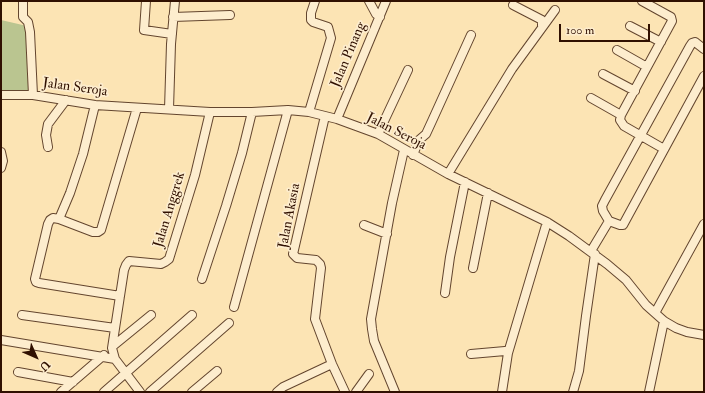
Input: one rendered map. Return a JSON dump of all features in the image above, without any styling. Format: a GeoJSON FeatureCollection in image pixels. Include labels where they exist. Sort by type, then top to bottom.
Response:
{"type":"FeatureCollection","features":[{"type":"Feature","properties":{"kind":"street"},"geometry":{"type":"LineString","coordinates":[[23,1],[23,17],[28,22],[30,32],[33,95]]}},
{"type":"Feature","properties":{"kind":"street"},"geometry":{"type":"LineString","coordinates":[[146,1],[144,30],[172,34]]}},
{"type":"Feature","properties":{"kind":"street"},"geometry":{"type":"LineString","coordinates":[[169,109],[175,1]]}},
{"type":"Feature","properties":{"kind":"street"},"geometry":{"type":"LineString","coordinates":[[309,112],[330,38],[328,27],[311,20],[311,13],[315,1]]}},
{"type":"Feature","properties":{"kind":"street"},"geometry":{"type":"LineString","coordinates":[[369,1],[376,14],[380,17]]}},
{"type":"Feature","properties":{"kind":"street","name":"Jalan Pinang"},"geometry":{"type":"LineString","coordinates":[[336,119],[386,1]]}},
{"type":"Feature","properties":{"kind":"street"},"geometry":{"type":"LineString","coordinates":[[642,1],[672,18],[672,21],[621,115],[620,120],[622,124],[664,149]]}},
{"type":"Feature","properties":{"kind":"street"},"geometry":{"type":"LineString","coordinates":[[513,5],[542,20],[542,26]]}},
{"type":"Feature","properties":{"kind":"street"},"geometry":{"type":"LineString","coordinates":[[448,174],[512,69],[555,10]]}},
{"type":"Feature","properties":{"kind":"street"},"geometry":{"type":"LineString","coordinates":[[174,17],[230,14]]}},
{"type":"Feature","properties":{"kind":"street"},"geometry":{"type":"LineString","coordinates":[[630,26],[661,42]]}},
{"type":"Feature","properties":{"kind":"street"},"geometry":{"type":"LineString","coordinates":[[413,155],[419,140],[426,134],[471,36]]}},
{"type":"Feature","properties":{"kind":"street"},"geometry":{"type":"LineString","coordinates":[[704,49],[695,42],[691,44],[640,135],[602,206],[603,211],[609,221],[620,226],[623,225],[704,76]]}},
{"type":"Feature","properties":{"kind":"street"},"geometry":{"type":"LineString","coordinates":[[617,50],[647,67]]}},
{"type":"Feature","properties":{"kind":"street"},"geometry":{"type":"LineString","coordinates":[[378,134],[408,70]]}},
{"type":"Feature","properties":{"kind":"street"},"geometry":{"type":"LineString","coordinates":[[603,74],[635,91]]}},
{"type":"Feature","properties":{"kind":"street","name":"Jalan Seroja"},"geometry":{"type":"LineString","coordinates":[[1,95],[33,95],[95,106],[210,112],[288,110],[309,112],[336,119],[378,134],[448,174],[547,222],[593,253],[626,280],[646,305],[664,321],[687,332],[703,333]]}},
{"type":"Feature","properties":{"kind":"street"},"geometry":{"type":"LineString","coordinates":[[591,98],[621,115]]}},
{"type":"Feature","properties":{"kind":"street"},"geometry":{"type":"LineString","coordinates":[[48,147],[46,135],[48,124],[66,100]]}},
{"type":"Feature","properties":{"kind":"street"},"geometry":{"type":"LineString","coordinates":[[59,219],[78,169],[95,106]]}},
{"type":"Feature","properties":{"kind":"street"},"geometry":{"type":"LineString","coordinates":[[120,296],[36,282],[35,279],[48,224],[53,218],[93,232],[98,232],[100,230],[137,108]]}},
{"type":"Feature","properties":{"kind":"street"},"geometry":{"type":"LineString","coordinates":[[234,307],[288,110]]}},
{"type":"Feature","properties":{"kind":"street","name":"Jalan Anggrek"},"geometry":{"type":"LineString","coordinates":[[113,347],[126,264],[129,261],[161,264],[169,259],[195,175],[210,112]]}},
{"type":"Feature","properties":{"kind":"street"},"geometry":{"type":"LineString","coordinates":[[202,279],[235,176],[252,112]]}},
{"type":"Feature","properties":{"kind":"street","name":"Jalan Akasia"},"geometry":{"type":"LineString","coordinates":[[325,116],[293,254],[296,258],[316,260],[320,264],[321,268],[315,319],[332,364],[345,392]]}},
{"type":"Feature","properties":{"kind":"street"},"geometry":{"type":"LineString","coordinates":[[395,392],[374,340],[372,319],[404,150]]}},
{"type":"Feature","properties":{"kind":"street"},"geometry":{"type":"LineString","coordinates":[[1,152],[3,161],[1,168]]}},
{"type":"Feature","properties":{"kind":"street"},"geometry":{"type":"LineString","coordinates":[[445,293],[450,257],[465,182]]}},
{"type":"Feature","properties":{"kind":"street"},"geometry":{"type":"LineString","coordinates":[[473,268],[488,193]]}},
{"type":"Feature","properties":{"kind":"street"},"geometry":{"type":"LineString","coordinates":[[573,392],[579,371],[593,253],[609,221]]}},
{"type":"Feature","properties":{"kind":"street"},"geometry":{"type":"LineString","coordinates":[[502,392],[508,353],[547,222]]}},
{"type":"Feature","properties":{"kind":"street"},"geometry":{"type":"LineString","coordinates":[[655,313],[704,224]]}},
{"type":"Feature","properties":{"kind":"street"},"geometry":{"type":"LineString","coordinates":[[364,225],[387,234]]}},
{"type":"Feature","properties":{"kind":"street"},"geometry":{"type":"LineString","coordinates":[[22,314],[115,328]]}},
{"type":"Feature","properties":{"kind":"street"},"geometry":{"type":"LineString","coordinates":[[61,392],[151,315]]}},
{"type":"Feature","properties":{"kind":"street"},"geometry":{"type":"LineString","coordinates":[[104,392],[192,315]]}},
{"type":"Feature","properties":{"kind":"street"},"geometry":{"type":"LineString","coordinates":[[649,392],[664,321]]}},
{"type":"Feature","properties":{"kind":"street"},"geometry":{"type":"LineString","coordinates":[[150,392],[229,322]]}},
{"type":"Feature","properties":{"kind":"street"},"geometry":{"type":"LineString","coordinates":[[1,340],[115,359]]}},
{"type":"Feature","properties":{"kind":"street"},"geometry":{"type":"LineString","coordinates":[[113,347],[115,359],[140,392]]}},
{"type":"Feature","properties":{"kind":"street"},"geometry":{"type":"LineString","coordinates":[[471,354],[505,351],[508,353]]}},
{"type":"Feature","properties":{"kind":"street"},"geometry":{"type":"LineString","coordinates":[[276,392],[283,387],[332,364]]}},
{"type":"Feature","properties":{"kind":"street"},"geometry":{"type":"LineString","coordinates":[[192,392],[217,371]]}},
{"type":"Feature","properties":{"kind":"street"},"geometry":{"type":"LineString","coordinates":[[18,372],[73,382]]}},
{"type":"Feature","properties":{"kind":"street"},"geometry":{"type":"LineString","coordinates":[[356,392],[369,374]]}},
{"type":"Feature","properties":{"kind":"green space"},"geometry":{"type":"Polygon","coordinates":[[[1,20],[27,26],[31,93],[1,94],[1,20]]]}}]}
